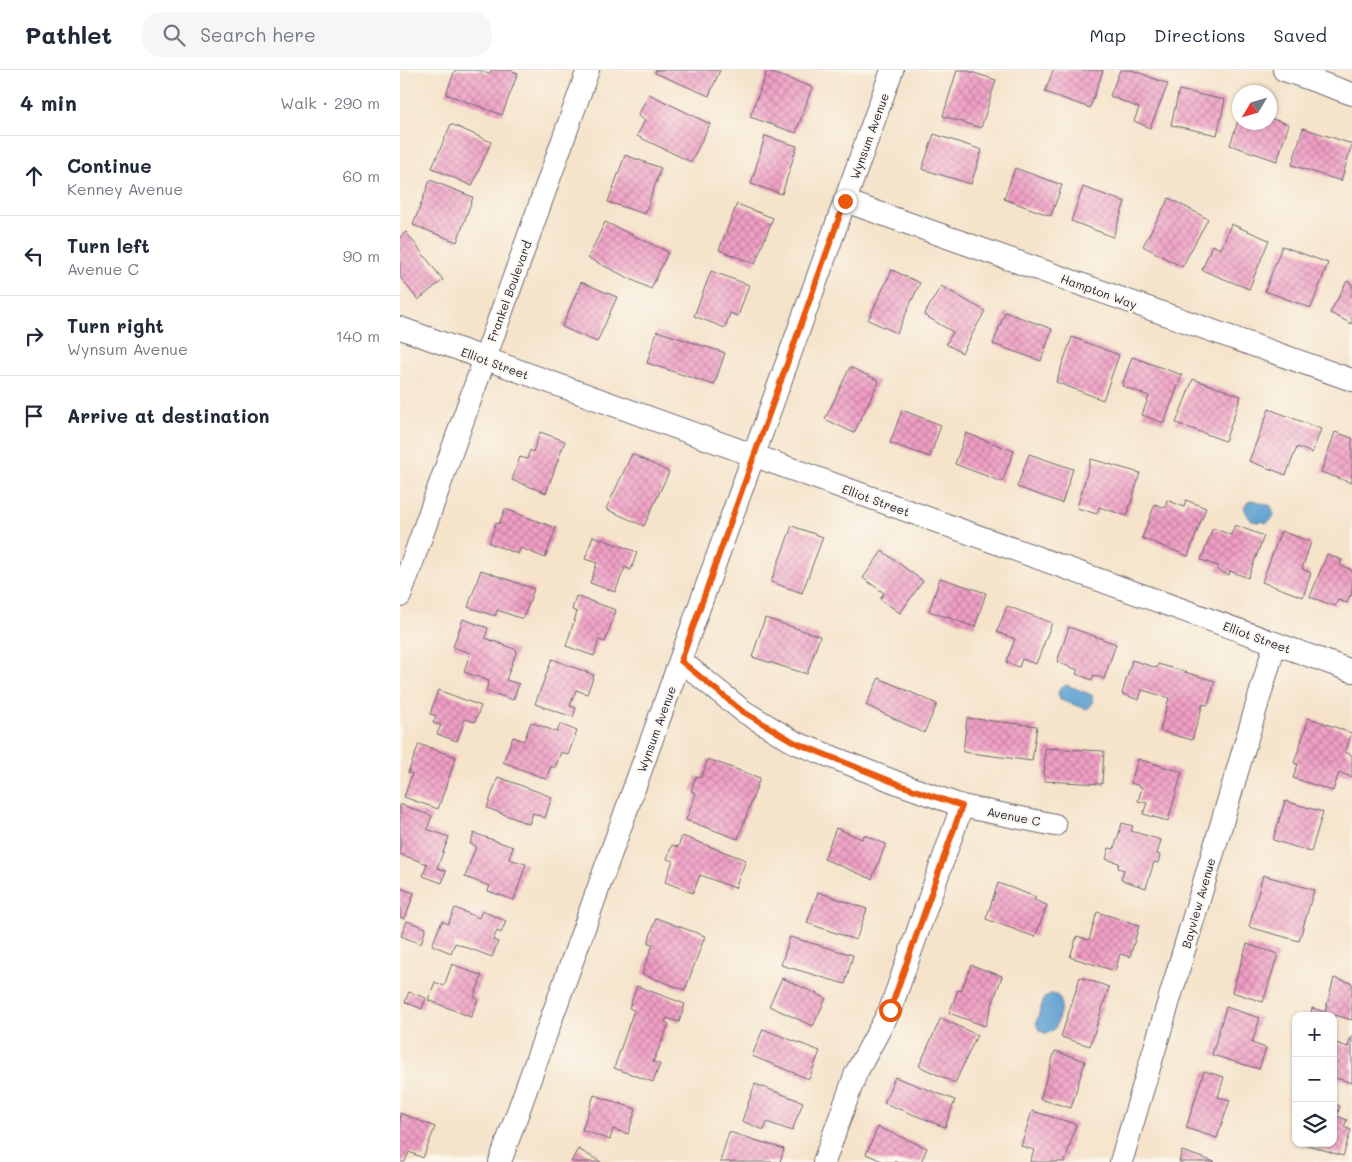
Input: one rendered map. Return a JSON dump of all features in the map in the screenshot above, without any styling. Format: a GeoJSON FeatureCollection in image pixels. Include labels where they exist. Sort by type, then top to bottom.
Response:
{"type":"FeatureCollection","features":[{"type":"Feature","properties":{"kind":"street","name":"Frankel Boulevard"},"geometry":{"type":"LineString","coordinates":[[400,596],[588,70]]}},
{"type":"Feature","properties":{"kind":"street","name":"Wynsum Avenue"},"geometry":{"type":"LineString","coordinates":[[500,1162],[892,70]]}},
{"type":"Feature","properties":{"kind":"street"},"geometry":{"type":"LineString","coordinates":[[1284,70],[1352,94]]}},
{"type":"Feature","properties":{"kind":"street","name":"Hampton Way"},"geometry":{"type":"LineString","coordinates":[[845,201],[1352,380]]}},
{"type":"Feature","properties":{"kind":"street","name":"Elliot Street"},"geometry":{"type":"LineString","coordinates":[[400,328],[1352,671]]}},
{"type":"Feature","properties":{"kind":"street","name":"Bayview Avenue"},"geometry":{"type":"LineString","coordinates":[[1122,1162],[1275,644]]}},
{"type":"Feature","properties":{"kind":"street","name":"Avenue C"},"geometry":{"type":"LineString","coordinates":[[681,661],[742,711],[794,742],[903,786],[962,806],[1055,824]]}},
{"type":"Feature","properties":{"kind":"street"},"geometry":{"type":"LineString","coordinates":[[824,1162],[856,1073],[890,1010],[962,806]]}},
{"type":"Feature","properties":{"kind":"water"},"geometry":{"type":"Polygon","coordinates":[[[1253,500],[1271,506],[1274,515],[1271,520],[1266,523],[1261,521],[1255,522],[1250,518],[1244,507],[1253,500]]]}},
{"type":"Feature","properties":{"kind":"water"},"geometry":{"type":"Polygon","coordinates":[[[1067,685],[1092,695],[1092,703],[1089,708],[1060,700],[1058,693],[1061,687],[1067,685]]]}},
{"type":"Feature","properties":{"kind":"water"},"geometry":{"type":"Polygon","coordinates":[[[1050,994],[1060,998],[1061,1008],[1054,1029],[1044,1033],[1039,1030],[1036,1023],[1044,998],[1050,994]]]}},
{"type":"Feature","properties":{"kind":"building"},"geometry":{"type":"Polygon","coordinates":[[[455,70],[479,70],[489,74],[491,70],[509,70],[518,73],[502,115],[446,94],[455,70]]]}},
{"type":"Feature","properties":{"kind":"building"},"geometry":{"type":"Polygon","coordinates":[[[656,70],[720,70],[709,96],[655,73],[656,70]]]}},
{"type":"Feature","properties":{"kind":"building"},"geometry":{"type":"Polygon","coordinates":[[[957,70],[965,70],[996,80],[981,128],[943,116],[957,70]]]}},
{"type":"Feature","properties":{"kind":"building"},"geometry":{"type":"Polygon","coordinates":[[[1053,70],[1103,70],[1090,108],[1045,92],[1053,70]]]}},
{"type":"Feature","properties":{"kind":"building"},"geometry":{"type":"Polygon","coordinates":[[[1120,70],[1132,70],[1168,84],[1150,128],[1134,121],[1139,108],[1110,96],[1120,70]]]}},
{"type":"Feature","properties":{"kind":"building"},"geometry":{"type":"Polygon","coordinates":[[[767,71],[812,87],[796,133],[750,117],[767,71]]]}},
{"type":"Feature","properties":{"kind":"building"},"geometry":{"type":"Polygon","coordinates":[[[1179,90],[1225,100],[1217,135],[1171,125],[1179,90]]]}},
{"type":"Feature","properties":{"kind":"building"},"geometry":{"type":"Polygon","coordinates":[[[649,94],[710,124],[691,162],[637,136],[645,120],[638,116],[649,94]]]}},
{"type":"Feature","properties":{"kind":"building"},"geometry":{"type":"Polygon","coordinates":[[[1277,120],[1289,124],[1277,161],[1230,145],[1235,130],[1277,130],[1277,120]]]}},
{"type":"Feature","properties":{"kind":"building"},"geometry":{"type":"Polygon","coordinates":[[[451,124],[491,142],[472,186],[432,168],[451,124]]]}},
{"type":"Feature","properties":{"kind":"building"},"geometry":{"type":"Polygon","coordinates":[[[1303,128],[1352,144],[1341,181],[1292,165],[1303,128]]]}},
{"type":"Feature","properties":{"kind":"building"},"geometry":{"type":"Polygon","coordinates":[[[934,134],[982,150],[971,184],[922,169],[934,134]]]}},
{"type":"Feature","properties":{"kind":"building"},"geometry":{"type":"Polygon","coordinates":[[[765,136],[797,146],[782,194],[751,184],[765,136]]]}},
{"type":"Feature","properties":{"kind":"building"},"geometry":{"type":"Polygon","coordinates":[[[625,155],[661,168],[645,214],[608,202],[625,155]]]}},
{"type":"Feature","properties":{"kind":"building"},"geometry":{"type":"Polygon","coordinates":[[[1015,168],[1062,185],[1051,216],[1004,199],[1015,168]]]}},
{"type":"Feature","properties":{"kind":"building"},"geometry":{"type":"Polygon","coordinates":[[[430,180],[473,197],[457,242],[413,225],[430,180]]]}},
{"type":"Feature","properties":{"kind":"building"},"geometry":{"type":"Polygon","coordinates":[[[1083,187],[1125,202],[1113,237],[1071,221],[1083,187]]]}},
{"type":"Feature","properties":{"kind":"building"},"geometry":{"type":"Polygon","coordinates":[[[1169,198],[1208,219],[1182,267],[1143,246],[1169,198]]]}},
{"type":"Feature","properties":{"kind":"building"},"geometry":{"type":"Polygon","coordinates":[[[737,204],[773,218],[755,264],[719,250],[737,204]]]}},
{"type":"Feature","properties":{"kind":"building"},"geometry":{"type":"Polygon","coordinates":[[[605,222],[668,252],[651,289],[588,258],[605,222]]]}},
{"type":"Feature","properties":{"kind":"building"},"geometry":{"type":"Polygon","coordinates":[[[1231,224],[1269,240],[1249,289],[1202,270],[1212,245],[1221,249],[1231,224]]]}},
{"type":"Feature","properties":{"kind":"building"},"geometry":{"type":"Polygon","coordinates":[[[406,232],[443,280],[418,300],[400,277],[400,237],[406,232]]]}},
{"type":"Feature","properties":{"kind":"building"},"geometry":{"type":"Polygon","coordinates":[[[1282,246],[1328,263],[1311,308],[1265,291],[1282,246]]]}},
{"type":"Feature","properties":{"kind":"building"},"geometry":{"type":"Polygon","coordinates":[[[892,270],[920,283],[897,333],[868,320],[892,270]]]}},
{"type":"Feature","properties":{"kind":"building"},"geometry":{"type":"Polygon","coordinates":[[[711,271],[749,285],[738,316],[730,313],[725,328],[694,316],[711,271]]]}},
{"type":"Feature","properties":{"kind":"building"},"geometry":{"type":"Polygon","coordinates":[[[1347,281],[1352,284],[1352,324],[1330,313],[1347,281]]]}},
{"type":"Feature","properties":{"kind":"building"},"geometry":{"type":"Polygon","coordinates":[[[581,282],[617,297],[597,342],[562,327],[581,282]]]}},
{"type":"Feature","properties":{"kind":"building"},"geometry":{"type":"Polygon","coordinates":[[[941,286],[985,311],[962,353],[946,344],[953,332],[924,315],[941,286]]]}},
{"type":"Feature","properties":{"kind":"building"},"geometry":{"type":"Polygon","coordinates":[[[1005,312],[1052,329],[1041,361],[993,344],[1005,312]]]}},
{"type":"Feature","properties":{"kind":"building"},"geometry":{"type":"Polygon","coordinates":[[[657,331],[725,353],[714,385],[647,363],[657,331]]]}},
{"type":"Feature","properties":{"kind":"building"},"geometry":{"type":"Polygon","coordinates":[[[1072,337],[1119,355],[1103,400],[1056,382],[1072,337]]]}},
{"type":"Feature","properties":{"kind":"building"},"geometry":{"type":"Polygon","coordinates":[[[1132,357],[1182,375],[1164,423],[1142,415],[1149,396],[1122,386],[1132,357]]]}},
{"type":"Feature","properties":{"kind":"building"},"geometry":{"type":"Polygon","coordinates":[[[850,367],[879,381],[854,433],[825,419],[850,367]]]}},
{"type":"Feature","properties":{"kind":"building"},"geometry":{"type":"Polygon","coordinates":[[[1193,379],[1241,396],[1225,441],[1176,423],[1193,379]]]}},
{"type":"Feature","properties":{"kind":"building"},"geometry":{"type":"Polygon","coordinates":[[[1269,409],[1321,429],[1312,453],[1297,447],[1286,475],[1249,461],[1269,409]]]}},
{"type":"Feature","properties":{"kind":"building"},"geometry":{"type":"Polygon","coordinates":[[[902,410],[941,425],[930,457],[890,443],[902,410]]]}},
{"type":"Feature","properties":{"kind":"building"},"geometry":{"type":"Polygon","coordinates":[[[540,432],[565,441],[546,493],[512,480],[520,457],[527,459],[530,450],[533,452],[540,432]]]}},
{"type":"Feature","properties":{"kind":"building"},"geometry":{"type":"Polygon","coordinates":[[[1335,432],[1352,438],[1352,483],[1321,472],[1335,432]]]}},
{"type":"Feature","properties":{"kind":"building"},"geometry":{"type":"Polygon","coordinates":[[[966,433],[1014,451],[1002,482],[955,464],[966,433]]]}},
{"type":"Feature","properties":{"kind":"building"},"geometry":{"type":"Polygon","coordinates":[[[632,454],[669,472],[644,526],[606,509],[632,454]]]}},
{"type":"Feature","properties":{"kind":"building"},"geometry":{"type":"Polygon","coordinates":[[[1029,454],[1073,469],[1062,503],[1017,487],[1029,454]]]}},
{"type":"Feature","properties":{"kind":"building"},"geometry":{"type":"Polygon","coordinates":[[[1091,459],[1140,473],[1127,516],[1099,507],[1097,514],[1077,508],[1091,459]]]}},
{"type":"Feature","properties":{"kind":"building"},"geometry":{"type":"Polygon","coordinates":[[[1167,500],[1184,507],[1186,500],[1206,508],[1188,556],[1142,538],[1155,504],[1165,508],[1167,500]]]}},
{"type":"Feature","properties":{"kind":"building"},"geometry":{"type":"Polygon","coordinates":[[[505,509],[556,528],[545,558],[521,548],[518,554],[489,543],[496,523],[499,524],[505,509]]]}},
{"type":"Feature","properties":{"kind":"building"},"geometry":{"type":"Polygon","coordinates":[[[1235,525],[1264,536],[1248,578],[1230,571],[1229,575],[1217,570],[1218,566],[1201,560],[1213,528],[1231,535],[1235,525]]]}},
{"type":"Feature","properties":{"kind":"building"},"geometry":{"type":"Polygon","coordinates":[[[792,526],[823,537],[802,593],[771,582],[792,526]]]}},
{"type":"Feature","properties":{"kind":"building"},"geometry":{"type":"Polygon","coordinates":[[[1281,531],[1311,542],[1302,569],[1311,573],[1303,597],[1262,582],[1281,531]]]}},
{"type":"Feature","properties":{"kind":"building"},"geometry":{"type":"Polygon","coordinates":[[[593,536],[637,552],[631,570],[625,567],[615,592],[590,583],[597,563],[585,559],[593,536]]]}},
{"type":"Feature","properties":{"kind":"building"},"geometry":{"type":"Polygon","coordinates":[[[882,551],[923,581],[900,613],[880,599],[884,593],[863,578],[882,551]]]}},
{"type":"Feature","properties":{"kind":"building"},"geometry":{"type":"Polygon","coordinates":[[[1327,554],[1342,560],[1340,565],[1352,570],[1352,596],[1350,595],[1347,603],[1338,600],[1335,606],[1310,597],[1327,554]]]}},
{"type":"Feature","properties":{"kind":"building"},"geometry":{"type":"Polygon","coordinates":[[[481,570],[534,589],[523,619],[497,610],[495,616],[468,607],[481,570]]]}},
{"type":"Feature","properties":{"kind":"building"},"geometry":{"type":"Polygon","coordinates":[[[940,578],[986,593],[975,627],[929,611],[940,578]]]}},
{"type":"Feature","properties":{"kind":"building"},"geometry":{"type":"Polygon","coordinates":[[[576,596],[616,610],[605,642],[599,640],[594,656],[566,646],[577,612],[572,610],[576,596]]]}},
{"type":"Feature","properties":{"kind":"building"},"geometry":{"type":"Polygon","coordinates":[[[1007,606],[1052,623],[1036,664],[1022,659],[1019,667],[1006,662],[1015,639],[997,632],[1007,606]]]}},
{"type":"Feature","properties":{"kind":"building"},"geometry":{"type":"Polygon","coordinates":[[[765,618],[820,636],[807,674],[752,657],[765,618]]]}},
{"type":"Feature","properties":{"kind":"building"},"geometry":{"type":"Polygon","coordinates":[[[463,619],[488,628],[485,638],[517,650],[506,680],[519,684],[513,700],[486,691],[489,681],[464,672],[470,653],[453,647],[463,619]]]}},
{"type":"Feature","properties":{"kind":"building"},"geometry":{"type":"Polygon","coordinates":[[[1069,627],[1116,644],[1104,679],[1094,675],[1092,680],[1076,674],[1078,670],[1057,662],[1069,627]]]}},
{"type":"Feature","properties":{"kind":"building"},"geometry":{"type":"Polygon","coordinates":[[[552,659],[594,675],[587,694],[576,690],[570,706],[576,708],[573,717],[535,704],[552,659]]]}},
{"type":"Feature","properties":{"kind":"building"},"geometry":{"type":"Polygon","coordinates":[[[1132,660],[1157,668],[1158,664],[1215,681],[1208,705],[1203,704],[1192,740],[1160,731],[1169,698],[1142,690],[1139,700],[1122,694],[1132,660]]]}},
{"type":"Feature","properties":{"kind":"building"},"geometry":{"type":"Polygon","coordinates":[[[879,678],[937,704],[924,733],[866,705],[879,678]]]}},
{"type":"Feature","properties":{"kind":"building"},"geometry":{"type":"Polygon","coordinates":[[[438,690],[481,706],[475,722],[465,719],[457,741],[437,734],[441,725],[433,723],[436,716],[430,714],[438,690]]]}},
{"type":"Feature","properties":{"kind":"building"},"geometry":{"type":"Polygon","coordinates":[[[967,718],[1037,726],[1032,761],[963,752],[967,718]]]}},
{"type":"Feature","properties":{"kind":"building"},"geometry":{"type":"Polygon","coordinates":[[[1309,718],[1352,733],[1345,752],[1352,755],[1352,777],[1339,773],[1333,791],[1293,778],[1298,764],[1294,763],[1309,718]]]}},
{"type":"Feature","properties":{"kind":"building"},"geometry":{"type":"Polygon","coordinates":[[[531,722],[557,732],[560,724],[577,731],[568,755],[561,752],[555,768],[551,766],[546,779],[503,762],[513,737],[524,741],[531,722]]]}},
{"type":"Feature","properties":{"kind":"building"},"geometry":{"type":"Polygon","coordinates":[[[419,744],[456,757],[438,809],[404,797],[412,774],[408,773],[419,744]]]}},
{"type":"Feature","properties":{"kind":"building"},"geometry":{"type":"Polygon","coordinates":[[[1045,748],[1104,751],[1102,784],[1044,781],[1045,748]]]}},
{"type":"Feature","properties":{"kind":"building"},"geometry":{"type":"Polygon","coordinates":[[[708,759],[760,778],[738,839],[686,820],[696,793],[691,791],[696,776],[701,778],[708,759]]]}},
{"type":"Feature","properties":{"kind":"building"},"geometry":{"type":"Polygon","coordinates":[[[1138,759],[1182,772],[1168,821],[1143,814],[1147,803],[1138,801],[1142,787],[1131,783],[1138,759]]]}},
{"type":"Feature","properties":{"kind":"building"},"geometry":{"type":"Polygon","coordinates":[[[498,777],[552,797],[545,818],[533,813],[529,824],[487,808],[498,777]]]}},
{"type":"Feature","properties":{"kind":"building"},"geometry":{"type":"Polygon","coordinates":[[[1285,801],[1323,812],[1311,852],[1273,840],[1285,801]]]}},
{"type":"Feature","properties":{"kind":"building"},"geometry":{"type":"Polygon","coordinates":[[[400,804],[432,816],[427,829],[449,837],[437,868],[446,871],[442,883],[423,876],[427,864],[400,854],[400,804]]]}},
{"type":"Feature","properties":{"kind":"building"},"geometry":{"type":"Polygon","coordinates":[[[1122,823],[1133,826],[1131,831],[1161,840],[1157,854],[1160,855],[1158,863],[1154,862],[1146,888],[1121,880],[1124,870],[1118,868],[1119,863],[1106,859],[1109,848],[1114,849],[1122,823]]]}},
{"type":"Feature","properties":{"kind":"building"},"geometry":{"type":"Polygon","coordinates":[[[836,828],[862,839],[864,835],[886,844],[872,879],[824,859],[836,828]]]}},
{"type":"Feature","properties":{"kind":"building"},"geometry":{"type":"Polygon","coordinates":[[[474,833],[513,847],[509,859],[526,864],[514,900],[488,891],[490,886],[465,877],[476,846],[470,844],[474,833]]]}},
{"type":"Feature","properties":{"kind":"building"},"geometry":{"type":"Polygon","coordinates":[[[682,836],[746,860],[735,888],[700,875],[693,893],[665,882],[673,861],[667,859],[672,845],[678,847],[682,836]]]}},
{"type":"Feature","properties":{"kind":"building"},"geometry":{"type":"Polygon","coordinates":[[[1263,875],[1314,890],[1299,941],[1249,927],[1263,875]]]}},
{"type":"Feature","properties":{"kind":"building"},"geometry":{"type":"Polygon","coordinates":[[[998,883],[1036,897],[1034,900],[1047,905],[1035,937],[986,919],[998,883]]]}},
{"type":"Feature","properties":{"kind":"building"},"geometry":{"type":"Polygon","coordinates":[[[400,888],[414,893],[405,919],[400,917],[400,888]]]}},
{"type":"Feature","properties":{"kind":"building"},"geometry":{"type":"Polygon","coordinates":[[[818,892],[867,909],[856,940],[807,923],[818,892]]]}},
{"type":"Feature","properties":{"kind":"building"},"geometry":{"type":"Polygon","coordinates":[[[455,908],[479,918],[482,911],[506,921],[501,933],[497,931],[493,940],[498,942],[492,957],[455,943],[451,953],[432,945],[442,921],[448,924],[455,908]]]}},
{"type":"Feature","properties":{"kind":"building"},"geometry":{"type":"Polygon","coordinates":[[[1097,912],[1139,925],[1130,957],[1120,954],[1115,971],[1070,957],[1077,936],[1089,940],[1097,912]]]}},
{"type":"Feature","properties":{"kind":"building"},"geometry":{"type":"Polygon","coordinates":[[[656,918],[705,936],[685,990],[642,974],[653,944],[648,943],[656,918]]]}},
{"type":"Feature","properties":{"kind":"building"},"geometry":{"type":"Polygon","coordinates":[[[407,921],[426,928],[421,944],[401,936],[407,921]]]}},
{"type":"Feature","properties":{"kind":"building"},"geometry":{"type":"Polygon","coordinates":[[[790,937],[853,955],[845,984],[781,965],[790,937]]]}},
{"type":"Feature","properties":{"kind":"building"},"geometry":{"type":"Polygon","coordinates":[[[1247,944],[1278,954],[1263,1002],[1232,992],[1247,944]]]}},
{"type":"Feature","properties":{"kind":"building"},"geometry":{"type":"Polygon","coordinates":[[[452,964],[482,976],[474,997],[478,999],[471,1017],[428,1000],[435,982],[444,986],[452,964]]]}},
{"type":"Feature","properties":{"kind":"building"},"geometry":{"type":"Polygon","coordinates":[[[971,965],[1002,976],[985,1026],[949,1013],[958,990],[961,991],[971,965]]]}},
{"type":"Feature","properties":{"kind":"building"},"geometry":{"type":"Polygon","coordinates":[[[1080,977],[1109,987],[1090,1046],[1061,1037],[1080,977]]]}},
{"type":"Feature","properties":{"kind":"building"},"geometry":{"type":"Polygon","coordinates":[[[782,978],[826,998],[813,1026],[769,1006],[782,978]]]}},
{"type":"Feature","properties":{"kind":"building"},"geometry":{"type":"Polygon","coordinates":[[[1334,978],[1352,983],[1352,1020],[1337,1016],[1337,1012],[1325,1012],[1334,978]]]}},
{"type":"Feature","properties":{"kind":"building"},"geometry":{"type":"Polygon","coordinates":[[[637,986],[685,1004],[679,1022],[667,1018],[665,1022],[669,1024],[653,1062],[660,1064],[653,1082],[614,1068],[634,1010],[629,1008],[637,986]]]}},
{"type":"Feature","properties":{"kind":"building"},"geometry":{"type":"Polygon","coordinates":[[[409,992],[426,998],[422,1009],[405,1002],[409,992]]]}},
{"type":"Feature","properties":{"kind":"building"},"geometry":{"type":"Polygon","coordinates":[[[1226,1007],[1260,1018],[1252,1043],[1266,1048],[1259,1069],[1212,1055],[1226,1007]]]}},
{"type":"Feature","properties":{"kind":"building"},"geometry":{"type":"Polygon","coordinates":[[[1312,1008],[1325,1012],[1311,1012],[1312,1008]]]}},
{"type":"Feature","properties":{"kind":"building"},"geometry":{"type":"Polygon","coordinates":[[[941,1018],[977,1035],[955,1083],[919,1066],[941,1018]]]}},
{"type":"Feature","properties":{"kind":"building"},"geometry":{"type":"Polygon","coordinates":[[[763,1029],[820,1051],[809,1079],[752,1056],[763,1029]]]}},
{"type":"Feature","properties":{"kind":"building"},"geometry":{"type":"Polygon","coordinates":[[[1352,1035],[1352,1083],[1337,1078],[1337,1043],[1348,1047],[1352,1035]]]}},
{"type":"Feature","properties":{"kind":"building"},"geometry":{"type":"Polygon","coordinates":[[[1055,1051],[1085,1061],[1071,1108],[1040,1099],[1055,1051]]]}},
{"type":"Feature","properties":{"kind":"building"},"geometry":{"type":"Polygon","coordinates":[[[1204,1071],[1224,1077],[1218,1097],[1230,1100],[1217,1138],[1186,1128],[1204,1071]]]}},
{"type":"Feature","properties":{"kind":"building"},"geometry":{"type":"Polygon","coordinates":[[[895,1077],[955,1100],[945,1127],[884,1103],[895,1077]]]}},
{"type":"Feature","properties":{"kind":"building"},"geometry":{"type":"Polygon","coordinates":[[[755,1084],[803,1102],[792,1131],[767,1122],[764,1130],[742,1121],[755,1084]]]}},
{"type":"Feature","properties":{"kind":"building"},"geometry":{"type":"Polygon","coordinates":[[[594,1095],[636,1109],[628,1134],[613,1129],[610,1140],[582,1130],[594,1095]]]}},
{"type":"Feature","properties":{"kind":"building"},"geometry":{"type":"Polygon","coordinates":[[[1337,1105],[1340,1106],[1337,1116],[1337,1105]]]}},
{"type":"Feature","properties":{"kind":"building"},"geometry":{"type":"Polygon","coordinates":[[[1032,1111],[1076,1124],[1065,1162],[1030,1162],[1034,1150],[1021,1146],[1032,1111]]]}},
{"type":"Feature","properties":{"kind":"building"},"geometry":{"type":"Polygon","coordinates":[[[400,1113],[435,1127],[423,1158],[409,1152],[405,1162],[400,1162],[400,1113]]]}},
{"type":"Feature","properties":{"kind":"building"},"geometry":{"type":"Polygon","coordinates":[[[1337,1116],[1347,1120],[1344,1127],[1351,1130],[1343,1156],[1314,1147],[1337,1147],[1337,1116]]]}},
{"type":"Feature","properties":{"kind":"building"},"geometry":{"type":"Polygon","coordinates":[[[878,1127],[927,1148],[921,1162],[884,1162],[866,1154],[878,1127]]]}},
{"type":"Feature","properties":{"kind":"building"},"geometry":{"type":"Polygon","coordinates":[[[729,1132],[784,1149],[780,1162],[720,1162],[729,1132]]]}},
{"type":"Feature","properties":{"kind":"building"},"geometry":{"type":"Polygon","coordinates":[[[578,1149],[601,1162],[571,1162],[578,1149]]]}},
{"type":"Feature","properties":{"kind":"building"},"geometry":{"type":"Polygon","coordinates":[[[1182,1151],[1215,1162],[1179,1162],[1182,1151]]]}},
{"type":"Feature","properties":{"kind":"route"},"geometry":{"type":"LineString","coordinates":[[845,201],[681,661],[742,711],[794,742],[903,786],[962,806],[890,1010]]}}]}
